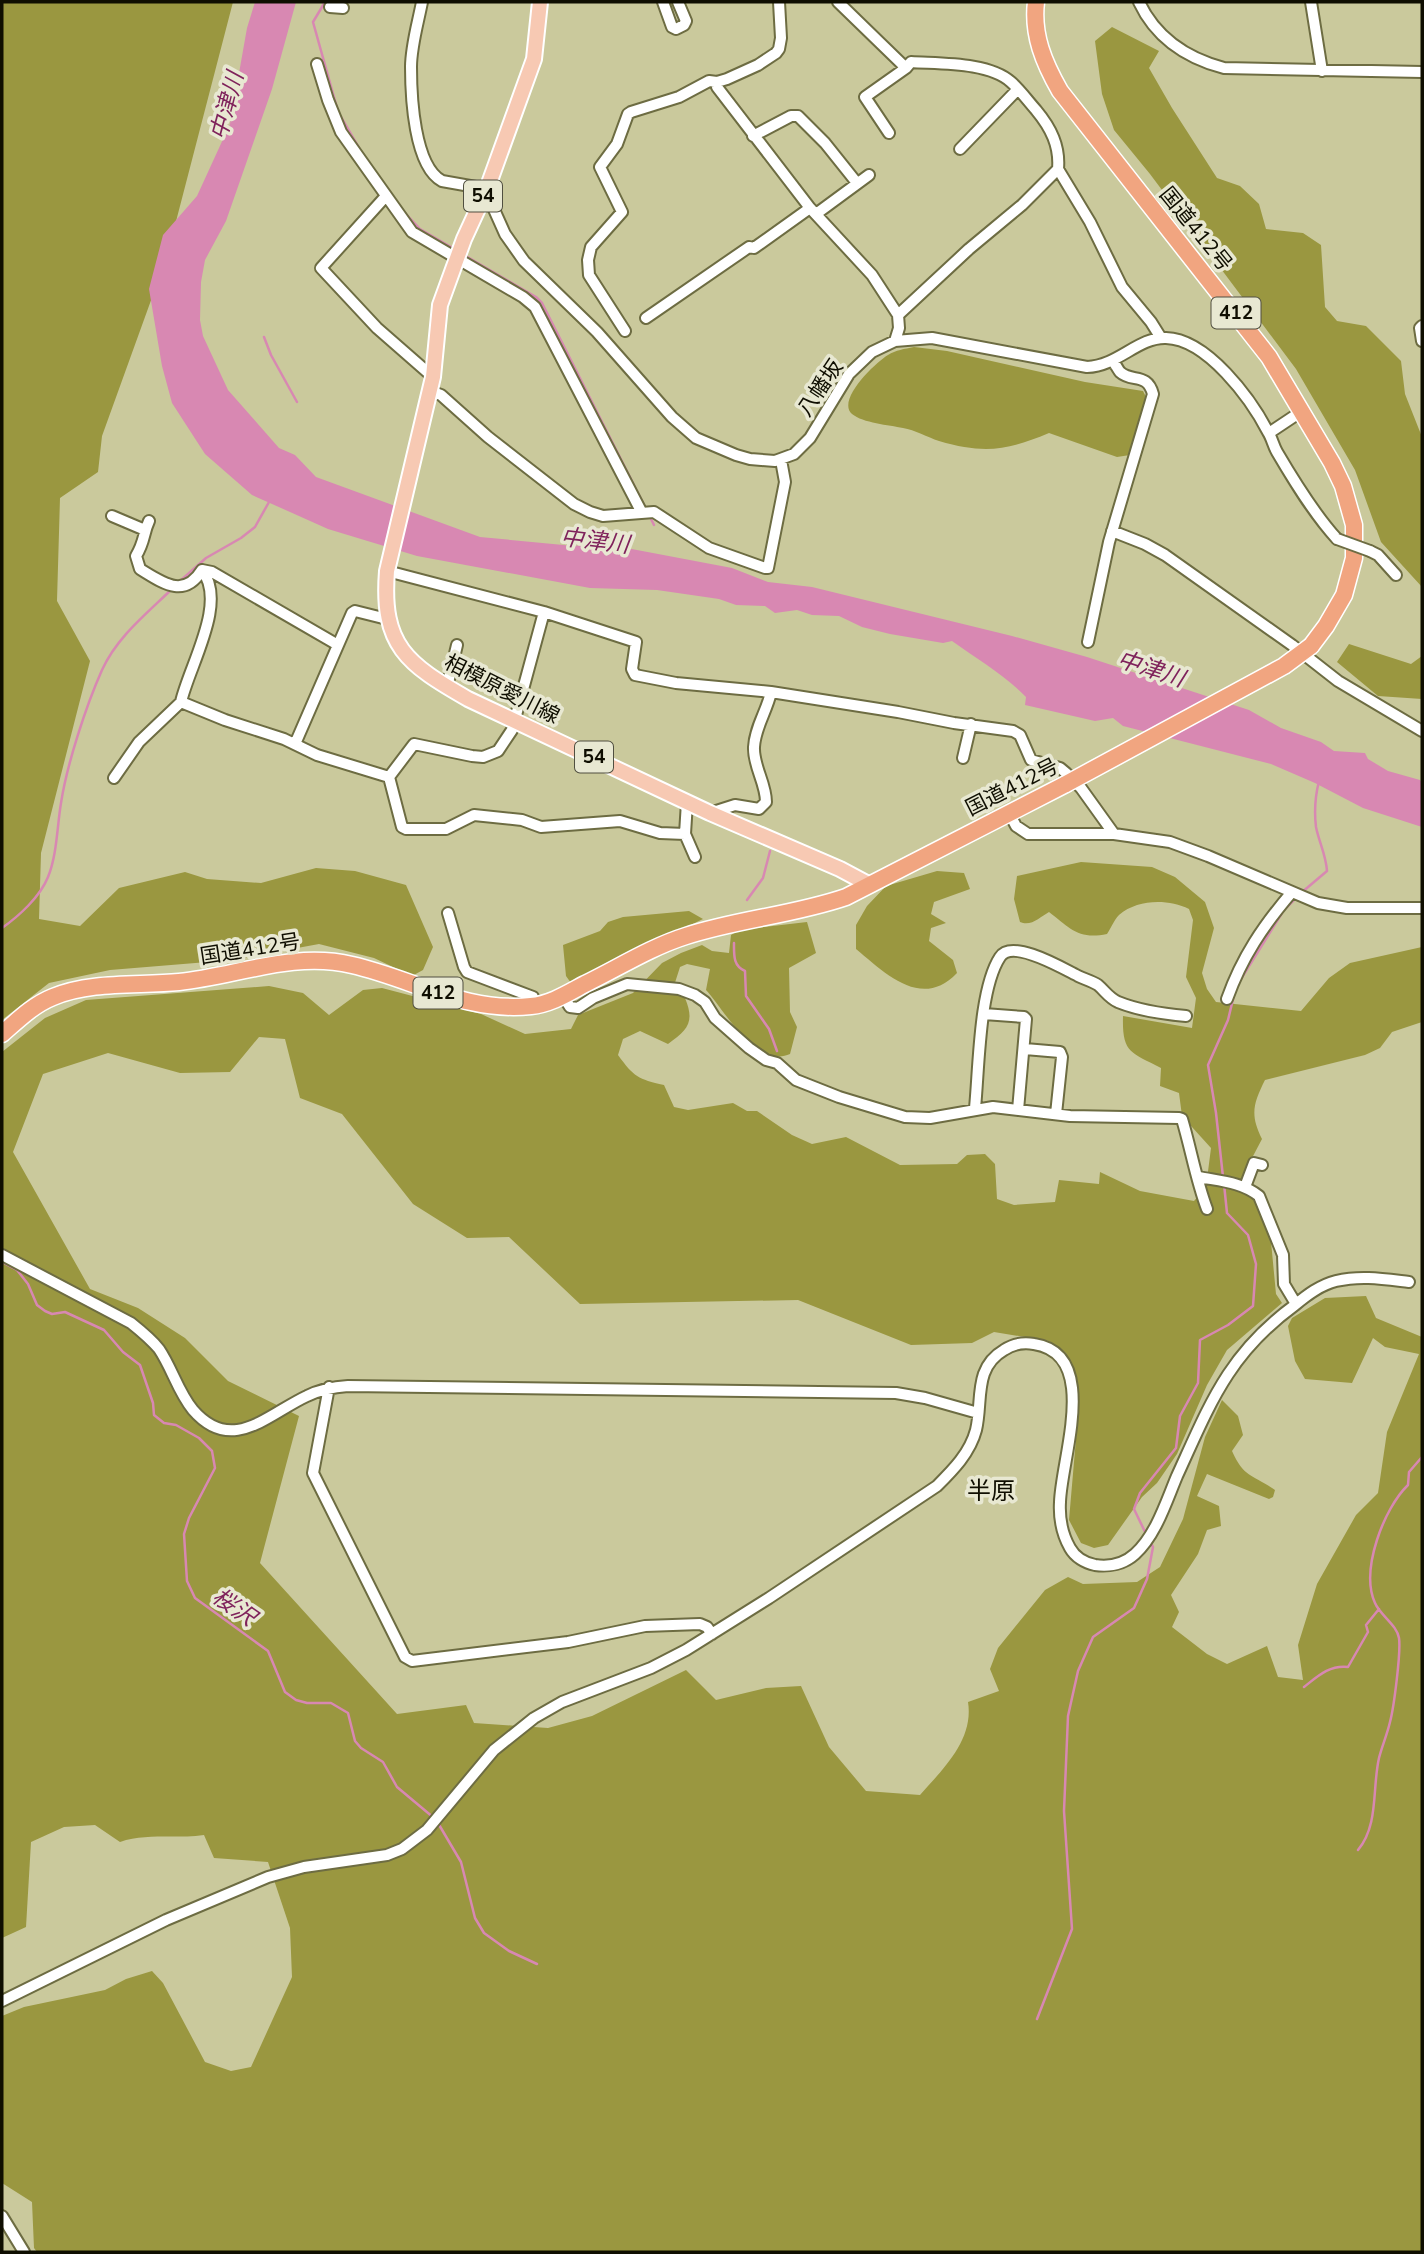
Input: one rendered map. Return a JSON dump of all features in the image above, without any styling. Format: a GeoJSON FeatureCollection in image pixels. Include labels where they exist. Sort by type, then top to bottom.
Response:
{"type":"FeatureCollection","features":[{"type":"Feature","properties":{"kind":"highway","name":"国道412号"},"geometry":{"type":"LineString","coordinates":[[2,1034],[29,1011],[53,996],[85,988],[181,982],[282,963],[316,960],[352,965],[468,1003],[502,1008],[535,1006],[563,996],[687,935],[846,897],[1284,666],[1311,646],[1344,595],[1351,576],[1356,539],[1343,486],[1269,357],[1060,91],[1037,40],[1036,2]]}},
{"type":"Feature","properties":{"kind":"main road","name":"54"},"geometry":{"type":"LineString","coordinates":[[431,384],[440,305],[534,59],[540,2]]}},
{"type":"Feature","properties":{"kind":"main road","name":"相模原愛川線"},"geometry":{"type":"LineString","coordinates":[[431,384],[387,571],[387,619],[399,645],[411,660],[447,687],[710,813],[840,869],[870,885]]}},
{"type":"Feature","properties":{"kind":"street"},"geometry":{"type":"LineString","coordinates":[[386,196],[321,268],[441,395],[488,437],[574,504],[603,516],[654,512],[716,551],[768,568],[785,482],[781,460],[750,459],[736,455],[712,446],[688,431],[672,417],[597,332],[524,261],[505,234],[485,192],[436,178],[419,145],[411,67],[422,2]]}},
{"type":"Feature","properties":{"kind":"street"},"geometry":{"type":"LineString","coordinates":[[663,2],[672,27],[676,29],[684,25],[685,21],[678,2]]}},
{"type":"Feature","properties":{"kind":"street"},"geometry":{"type":"LineString","coordinates":[[625,331],[589,275],[591,247],[622,212],[600,167],[617,144],[628,114],[679,97],[709,81],[717,82],[758,65],[779,49],[779,2]]}},
{"type":"Feature","properties":{"kind":"street"},"geometry":{"type":"LineString","coordinates":[[838,2],[906,68]]}},
{"type":"Feature","properties":{"kind":"street"},"geometry":{"type":"LineString","coordinates":[[1139,2],[1153,26],[1171,44],[1185,54],[1212,65],[1236,69],[1422,72]]}},
{"type":"Feature","properties":{"kind":"street"},"geometry":{"type":"LineString","coordinates":[[1311,2],[1322,71]]}},
{"type":"Feature","properties":{"kind":"street"},"geometry":{"type":"LineString","coordinates":[[330,7],[343,8]]}},
{"type":"Feature","properties":{"kind":"street"},"geometry":{"type":"LineString","coordinates":[[889,133],[865,97],[911,62],[963,65],[1007,79],[1051,130],[1057,147],[1058,169],[1090,222],[1122,287],[1161,338]]}},
{"type":"Feature","properties":{"kind":"street"},"geometry":{"type":"LineString","coordinates":[[317,64],[341,132],[411,232],[523,297],[535,307],[642,513]]}},
{"type":"Feature","properties":{"kind":"street"},"geometry":{"type":"LineString","coordinates":[[717,82],[717,87],[753,136],[813,211],[872,275],[898,315],[899,328],[895,341],[932,338],[1087,367],[1113,362],[1141,345],[1161,338],[1189,344],[1230,377],[1269,433],[1284,464],[1337,539],[1378,555],[1396,575]]}},
{"type":"Feature","properties":{"kind":"street"},"geometry":{"type":"LineString","coordinates":[[960,149],[1018,89]]}},
{"type":"Feature","properties":{"kind":"street"},"geometry":{"type":"LineString","coordinates":[[753,136],[791,116],[798,116],[825,143],[857,183]]}},
{"type":"Feature","properties":{"kind":"street"},"geometry":{"type":"LineString","coordinates":[[898,315],[960,257],[1022,205],[1058,169]]}},
{"type":"Feature","properties":{"kind":"street"},"geometry":{"type":"LineString","coordinates":[[646,318],[749,247],[754,248],[869,174]]}},
{"type":"Feature","properties":{"kind":"street"},"geometry":{"type":"LineString","coordinates":[[1422,326],[1422,341]]}},
{"type":"Feature","properties":{"kind":"street","name":"八幡坂"},"geometry":{"type":"LineString","coordinates":[[781,460],[794,454],[810,438],[849,374],[872,352],[895,341]]}},
{"type":"Feature","properties":{"kind":"street"},"geometry":{"type":"LineString","coordinates":[[1088,642],[1112,531],[1153,394],[1151,386],[1144,380],[1124,374],[1113,362]]}},
{"type":"Feature","properties":{"kind":"street"},"geometry":{"type":"LineString","coordinates":[[1269,433],[1302,411]]}},
{"type":"Feature","properties":{"kind":"street"},"geometry":{"type":"LineString","coordinates":[[118,515],[147,525],[145,540],[136,559],[140,569],[166,584],[178,587],[184,586],[202,570]]}},
{"type":"Feature","properties":{"kind":"street"},"geometry":{"type":"LineString","coordinates":[[1112,531],[1166,555],[1293,645],[1338,681],[1422,731]]}},
{"type":"Feature","properties":{"kind":"street"},"geometry":{"type":"LineString","coordinates":[[202,570],[212,572],[338,645]]}},
{"type":"Feature","properties":{"kind":"street"},"geometry":{"type":"LineString","coordinates":[[114,778],[139,742],[181,702],[210,615],[208,578],[202,570]]}},
{"type":"Feature","properties":{"kind":"street"},"geometry":{"type":"LineString","coordinates":[[387,571],[544,612],[636,642],[632,669],[635,675],[676,683],[771,692],[1017,733],[1029,758],[1034,762],[1060,768],[1066,773],[1081,788],[1114,834]]}},
{"type":"Feature","properties":{"kind":"street"},"geometry":{"type":"LineString","coordinates":[[295,744],[352,612],[387,619]]}},
{"type":"Feature","properties":{"kind":"street"},"geometry":{"type":"LineString","coordinates":[[388,777],[415,744],[472,756],[498,751],[512,730],[544,612]]}},
{"type":"Feature","properties":{"kind":"street"},"geometry":{"type":"LineString","coordinates":[[447,687],[457,645]]}},
{"type":"Feature","properties":{"kind":"street"},"geometry":{"type":"LineString","coordinates":[[710,813],[735,804],[759,809],[766,802],[754,748],[760,718],[771,692]]}},
{"type":"Feature","properties":{"kind":"street"},"geometry":{"type":"LineString","coordinates":[[181,702],[295,744],[317,755],[388,777]]}},
{"type":"Feature","properties":{"kind":"street"},"geometry":{"type":"LineString","coordinates":[[963,758],[971,724]]}},
{"type":"Feature","properties":{"kind":"street"},"geometry":{"type":"LineString","coordinates":[[388,777],[402,827],[412,830],[446,829],[474,815],[522,820],[541,827],[620,821],[660,833],[685,834]]}},
{"type":"Feature","properties":{"kind":"street"},"geometry":{"type":"LineString","coordinates":[[687,802],[685,834],[695,858]]}},
{"type":"Feature","properties":{"kind":"street"},"geometry":{"type":"LineString","coordinates":[[1009,813],[1016,826],[1028,834],[1114,834],[1170,842],[1318,904],[1347,908],[1422,908]]}},
{"type":"Feature","properties":{"kind":"street"},"geometry":{"type":"LineString","coordinates":[[1227,999],[1246,955],[1260,931],[1292,892]]}},
{"type":"Feature","properties":{"kind":"street"},"geometry":{"type":"LineString","coordinates":[[448,913],[467,972],[533,998],[535,1006]]}},
{"type":"Feature","properties":{"kind":"street"},"geometry":{"type":"LineString","coordinates":[[975,1108],[984,1014],[992,976],[1006,951],[1053,962],[1097,984],[1106,995],[1119,1002],[1155,1013],[1186,1016]]}},
{"type":"Feature","properties":{"kind":"street"},"geometry":{"type":"LineString","coordinates":[[563,996],[570,1007],[578,1008],[593,998],[627,984],[679,989],[705,1002],[715,1018],[749,1048],[778,1063],[796,1080],[886,1113],[919,1118],[993,1107],[1056,1114],[1179,1118],[1182,1119],[1207,1209]]}},
{"type":"Feature","properties":{"kind":"street"},"geometry":{"type":"LineString","coordinates":[[984,1014],[1026,1019],[1018,1110]]}},
{"type":"Feature","properties":{"kind":"street"},"geometry":{"type":"LineString","coordinates":[[1025,1049],[1060,1052],[1062,1057],[1056,1114]]}},
{"type":"Feature","properties":{"kind":"street"},"geometry":{"type":"LineString","coordinates":[[1245,1187],[1254,1163],[1262,1165]]}},
{"type":"Feature","properties":{"kind":"street"},"geometry":{"type":"LineString","coordinates":[[1199,1177],[1245,1187],[1263,1202],[1283,1255],[1284,1284],[1296,1304]]}},
{"type":"Feature","properties":{"kind":"street"},"geometry":{"type":"LineString","coordinates":[[2,1255],[120,1316],[145,1334],[159,1350],[193,1409],[214,1426],[225,1430],[253,1427],[308,1395],[329,1387],[896,1393],[978,1413]]}},
{"type":"Feature","properties":{"kind":"street"},"geometry":{"type":"LineString","coordinates":[[2,2001],[166,1920],[268,1877],[304,1867],[387,1855],[408,1846],[442,1814],[494,1750],[534,1718],[571,1698],[659,1664],[712,1634],[937,1486],[957,1467],[969,1447],[975,1431],[981,1381],[988,1364],[998,1353],[1010,1346],[1037,1344],[1051,1349],[1063,1360],[1073,1384],[1073,1398],[1059,1502],[1060,1524],[1065,1540],[1081,1560],[1106,1566],[1119,1564],[1133,1556],[1152,1532],[1226,1375],[1250,1344],[1296,1304],[1332,1282],[1366,1277],[1409,1283]]}},
{"type":"Feature","properties":{"kind":"street"},"geometry":{"type":"LineString","coordinates":[[329,1387],[313,1473],[405,1657],[412,1661],[555,1644],[645,1626],[701,1624],[712,1634]]}},
{"type":"Feature","properties":{"kind":"street"},"geometry":{"type":"LineString","coordinates":[[2,2216],[24,2252]]}},
{"type":"Feature","properties":{"kind":"shaded area"},"geometry":{"type":"Polygon","coordinates":[[[2,2],[233,2],[167,256],[102,436],[98,472],[60,498],[57,601],[90,661],[41,853],[39,919],[80,926],[119,888],[185,872],[207,879],[261,883],[316,868],[355,871],[406,885],[433,947],[423,970],[412,976],[374,958],[319,944],[232,960],[110,970],[49,983],[2,1020],[2,2]]]}},
{"type":"Feature","properties":{"kind":"shaded area"},"geometry":{"type":"Polygon","coordinates":[[[255,2],[296,2],[272,89],[226,221],[205,260],[201,282],[200,320],[203,336],[228,390],[279,448],[295,455],[316,477],[480,537],[574,546],[600,543],[732,568],[768,582],[812,587],[1087,657],[1249,710],[1281,728],[1321,742],[1334,751],[1365,753],[1368,759],[1388,771],[1420,780],[1422,827],[1363,808],[1271,764],[1123,726],[1113,718],[1095,721],[1025,705],[1026,697],[1018,689],[952,641],[943,643],[890,634],[862,627],[839,616],[812,615],[797,610],[775,613],[765,606],[736,605],[719,599],[657,590],[590,588],[417,556],[328,529],[252,495],[205,454],[172,403],[162,366],[149,289],[163,235],[197,196],[230,124],[247,28],[255,2]]]}},
{"type":"Feature","properties":{"kind":"shaded area"},"geometry":{"type":"Polygon","coordinates":[[[1112,27],[1159,51],[1149,68],[1217,178],[1240,186],[1259,204],[1266,229],[1303,233],[1321,245],[1325,307],[1337,321],[1366,326],[1401,361],[1405,394],[1422,437],[1422,587],[1381,542],[1355,470],[1296,369],[1114,130],[1102,94],[1095,41],[1112,27]]]}},
{"type":"Feature","properties":{"kind":"shaded area"},"geometry":{"type":"Polygon","coordinates":[[[914,347],[947,351],[1085,382],[1143,391],[1147,399],[1130,455],[1117,457],[1049,433],[1007,447],[969,448],[939,441],[908,429],[869,422],[852,414],[848,408],[849,400],[867,373],[891,353],[914,347]]]}},
{"type":"Feature","properties":{"kind":"shaded area"},"geometry":{"type":"Polygon","coordinates":[[[1349,644],[1411,664],[1422,656],[1422,699],[1378,696],[1337,662],[1349,644]]]}},
{"type":"Feature","properties":{"kind":"shaded area"},"geometry":{"type":"Polygon","coordinates":[[[1081,862],[1152,867],[1175,877],[1205,902],[1214,928],[1202,973],[1207,989],[1216,1002],[1301,1011],[1329,978],[1350,963],[1422,947],[1422,1022],[1392,1032],[1380,1048],[1365,1055],[1265,1080],[1254,1110],[1262,1139],[1242,1177],[1244,1194],[1256,1198],[1270,1231],[1276,1294],[1282,1303],[1227,1350],[1207,1385],[1177,1454],[1108,1545],[1094,1548],[1081,1543],[1069,1520],[1079,1404],[1077,1379],[1066,1353],[1049,1341],[994,1332],[972,1343],[911,1345],[798,1300],[580,1304],[509,1237],[467,1238],[413,1204],[342,1114],[300,1098],[285,1039],[259,1037],[230,1072],[180,1073],[108,1053],[43,1074],[13,1152],[90,1289],[138,1308],[185,1338],[228,1381],[299,1416],[260,1563],[397,1714],[466,1705],[474,1723],[548,1728],[592,1716],[686,1670],[716,1700],[766,1688],[801,1686],[829,1747],[866,1791],[920,1795],[938,1775],[962,1741],[969,1716],[968,1702],[999,1691],[990,1669],[998,1648],[1045,1590],[1068,1577],[1083,1584],[1137,1582],[1160,1567],[1183,1519],[1205,1437],[1222,1400],[1238,1416],[1243,1435],[1232,1451],[1236,1460],[1249,1475],[1275,1490],[1273,1497],[1269,1499],[1207,1474],[1197,1496],[1219,1506],[1221,1526],[1207,1530],[1198,1554],[1171,1595],[1179,1612],[1172,1627],[1207,1654],[1227,1664],[1267,1646],[1278,1677],[1303,1680],[1298,1645],[1317,1584],[1356,1515],[1378,1493],[1387,1432],[1419,1354],[1385,1347],[1373,1338],[1352,1383],[1305,1379],[1295,1361],[1288,1326],[1292,1318],[1325,1298],[1366,1296],[1376,1318],[1422,1337],[1422,2252],[37,2252],[34,2248],[32,2202],[2,2183],[2,2016],[24,2007],[105,1990],[126,1979],[152,1971],[163,1983],[205,2062],[231,2071],[251,2067],[292,1977],[290,1928],[268,1862],[214,1858],[204,1835],[141,1838],[120,1842],[95,1825],[64,1827],[31,1842],[26,1927],[2,1938],[2,1052],[45,1018],[86,1000],[269,986],[303,993],[329,1015],[363,990],[382,988],[481,1014],[525,1034],[571,1029],[578,1015],[633,993],[662,963],[681,953],[702,945],[712,951],[729,953],[731,935],[739,930],[807,922],[816,953],[789,968],[790,1012],[797,1027],[790,1054],[778,1056],[765,1053],[754,1046],[706,990],[710,969],[687,964],[680,967],[672,992],[685,998],[688,1006],[689,1019],[685,1030],[668,1044],[640,1031],[623,1039],[618,1055],[637,1076],[664,1085],[674,1107],[688,1110],[733,1103],[747,1111],[757,1111],[792,1135],[812,1144],[846,1137],[900,1165],[957,1164],[967,1155],[985,1154],[995,1164],[997,1199],[1014,1205],[1055,1202],[1059,1180],[1099,1184],[1100,1172],[1140,1191],[1194,1201],[1206,1187],[1211,1148],[1182,1116],[1179,1093],[1160,1086],[1161,1068],[1130,1050],[1123,1028],[1123,1016],[1192,1028],[1196,998],[1186,977],[1193,920],[1189,909],[1172,903],[1153,902],[1127,910],[1117,917],[1107,934],[1081,934],[1049,912],[1032,922],[1020,922],[1014,899],[1017,876],[1081,862]]]}},
{"type":"Feature","properties":{"kind":"shaded area"},"geometry":{"type":"Polygon","coordinates":[[[937,871],[964,873],[970,889],[934,902],[931,914],[946,923],[931,928],[929,941],[953,960],[957,973],[944,984],[918,988],[892,977],[856,949],[856,925],[867,906],[886,886],[937,871]]]}},
{"type":"Feature","properties":{"kind":"shaded area"},"geometry":{"type":"Polygon","coordinates":[[[689,911],[703,919],[571,983],[566,976],[563,945],[600,931],[608,922],[623,917],[689,911]]]}},
{"type":"Feature","properties":{"kind":"waterway"},"geometry":{"type":"LineString","coordinates":[[325,2],[313,22],[337,108]]}},
{"type":"Feature","properties":{"kind":"waterway"},"geometry":{"type":"LineString","coordinates":[[341,117],[359,148]]}},
{"type":"Feature","properties":{"kind":"waterway"},"geometry":{"type":"LineString","coordinates":[[405,213],[420,229],[456,250]]}},
{"type":"Feature","properties":{"kind":"waterway"},"geometry":{"type":"LineString","coordinates":[[464,255],[542,303],[646,509]]}},
{"type":"Feature","properties":{"kind":"waterway"},"geometry":{"type":"LineString","coordinates":[[264,337],[297,402]]}},
{"type":"Feature","properties":{"kind":"waterway"},"geometry":{"type":"LineString","coordinates":[[179,582],[206,558],[255,527],[269,502]]}},
{"type":"Feature","properties":{"kind":"waterway"},"geometry":{"type":"LineString","coordinates":[[649,515],[654,525]]}},
{"type":"Feature","properties":{"kind":"waterway"},"geometry":{"type":"LineString","coordinates":[[2,928],[28,906],[48,877],[68,771],[84,718],[108,658],[124,636],[172,589]]}},
{"type":"Feature","properties":{"kind":"waterway"},"geometry":{"type":"LineString","coordinates":[[1301,893],[1327,871],[1315,821],[1319,781]]}},
{"type":"Feature","properties":{"kind":"waterway"},"geometry":{"type":"LineString","coordinates":[[747,900],[763,878],[770,851]]}},
{"type":"Feature","properties":{"kind":"waterway"},"geometry":{"type":"LineString","coordinates":[[1286,908],[1296,898]]}},
{"type":"Feature","properties":{"kind":"waterway"},"geometry":{"type":"LineString","coordinates":[[1241,979],[1282,913]]}},
{"type":"Feature","properties":{"kind":"waterway"},"geometry":{"type":"LineString","coordinates":[[734,943],[736,963],[745,971],[746,996],[769,1029],[777,1051]]}},
{"type":"Feature","properties":{"kind":"waterway"},"geometry":{"type":"LineString","coordinates":[[1223,1177],[1208,1065],[1228,1020],[1235,991]]}},
{"type":"Feature","properties":{"kind":"waterway"},"geometry":{"type":"LineString","coordinates":[[1147,1536],[1134,1509],[1140,1493],[1176,1448],[1180,1416],[1198,1383],[1200,1340],[1228,1325],[1253,1306],[1256,1264],[1248,1235],[1227,1213],[1224,1184]]}},
{"type":"Feature","properties":{"kind":"waterway","name":"桜沢"},"geometry":{"type":"LineString","coordinates":[[2,1262],[17,1270],[28,1284],[37,1305],[45,1311],[52,1314],[65,1312],[104,1330],[123,1352],[140,1365],[153,1403],[154,1415],[164,1423],[176,1425],[199,1438],[212,1451],[215,1468],[189,1518],[184,1534],[187,1581],[195,1598],[268,1651],[285,1692],[296,1700],[331,1703],[348,1713],[355,1741],[383,1762],[397,1787],[434,1818]]}},
{"type":"Feature","properties":{"kind":"waterway"},"geometry":{"type":"LineString","coordinates":[[1358,1850],[1365,1840],[1372,1818],[1377,1770],[1392,1715],[1399,1655],[1398,1633],[1375,1603],[1370,1574],[1383,1524],[1399,1495],[1408,1485],[1409,1472],[1422,1457]]}},
{"type":"Feature","properties":{"kind":"waterway"},"geometry":{"type":"LineString","coordinates":[[1037,2019],[1072,1929],[1064,1811],[1068,1716],[1078,1671],[1093,1637],[1134,1608],[1147,1579],[1153,1547],[1150,1542]]}},
{"type":"Feature","properties":{"kind":"waterway"},"geometry":{"type":"LineString","coordinates":[[1304,1687],[1329,1670],[1348,1667],[1368,1632],[1366,1625],[1379,1609]]}},
{"type":"Feature","properties":{"kind":"waterway","name":"桜沢"},"geometry":{"type":"LineString","coordinates":[[438,1823],[461,1862],[475,1918],[484,1933],[509,1951],[537,1964]]}},
{"type":"Feature","properties":{"kind":"district","name":"半原"},"geometry":{"type":"Point","coordinates":[991,1491]}},
{"type":"Feature","properties":{"kind":"water label","name":"中津川"},"geometry":{"type":"Point","coordinates":[227,106]}},
{"type":"Feature","properties":{"kind":"water label","name":"中津川"},"geometry":{"type":"Point","coordinates":[595,541]}},
{"type":"Feature","properties":{"kind":"water label","name":"中津川"},"geometry":{"type":"Point","coordinates":[1151,669]}}]}
